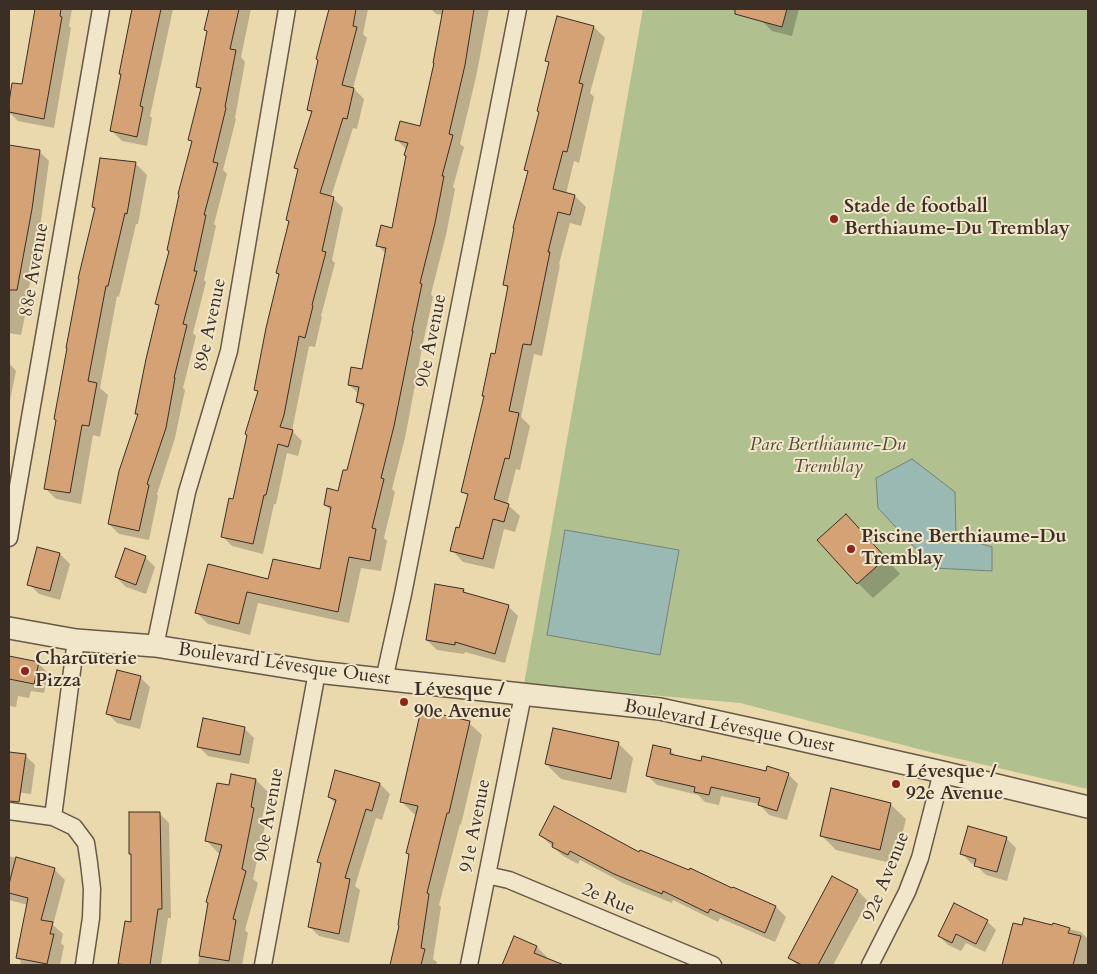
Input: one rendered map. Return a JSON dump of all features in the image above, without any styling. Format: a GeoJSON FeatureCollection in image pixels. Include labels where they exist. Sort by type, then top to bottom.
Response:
{"type":"FeatureCollection","features":[{"type":"Feature","properties":{"kind":"street","name":"88e Avenue"},"geometry":{"type":"LineString","coordinates":[[9,538],[100,9]]}},
{"type":"Feature","properties":{"kind":"street","name":"89e Avenue"},"geometry":{"type":"LineString","coordinates":[[155,646],[187,492],[229,351],[287,9]]}},
{"type":"Feature","properties":{"kind":"street","name":"90e Avenue"},"geometry":{"type":"LineString","coordinates":[[384,680],[403,594],[518,9]]}},
{"type":"Feature","properties":{"kind":"street","name":"Boulevard Lévesque Ouest"},"geometry":{"type":"LineString","coordinates":[[9,628],[76,640],[155,646],[317,672],[660,709],[942,772],[1088,808]]}},
{"type":"Feature","properties":{"kind":"street"},"geometry":{"type":"LineString","coordinates":[[53,817],[76,640]]}},
{"type":"Feature","properties":{"kind":"street","name":"90e Avenue"},"geometry":{"type":"LineString","coordinates":[[263,965],[317,672]]}},
{"type":"Feature","properties":{"kind":"street","name":"91e Avenue"},"geometry":{"type":"LineString","coordinates":[[469,965],[523,695]]}},
{"type":"Feature","properties":{"kind":"street","name":"92e Avenue"},"geometry":{"type":"LineString","coordinates":[[870,965],[907,892],[920,858],[942,772]]}},
{"type":"Feature","properties":{"kind":"street"},"geometry":{"type":"LineString","coordinates":[[9,811],[53,817],[74,827],[86,843],[92,889],[91,918],[84,965]]}},
{"type":"Feature","properties":{"kind":"street","name":"2e Rue"},"geometry":{"type":"LineString","coordinates":[[487,875],[510,880],[713,965]]}},
{"type":"Feature","properties":{"kind":"green space","name":"Parc Berthiaume-Du Tremblay"},"geometry":{"type":"Polygon","coordinates":[[[643,9],[1088,9],[1088,789],[934,753],[740,703],[524,684],[643,9]]]}},
{"type":"Feature","properties":{"kind":"water"},"geometry":{"type":"Polygon","coordinates":[[[912,459],[955,492],[956,536],[992,547],[992,571],[934,568],[878,508],[876,478],[912,459]]]}},
{"type":"Feature","properties":{"kind":"water"},"geometry":{"type":"Polygon","coordinates":[[[565,530],[679,550],[660,655],[547,635],[565,530]]]}},
{"type":"Feature","properties":{"kind":"building"},"geometry":{"type":"Polygon","coordinates":[[[35,9],[61,9],[60,16],[62,17],[44,119],[9,112],[12,83],[22,84],[35,9]]]}},
{"type":"Feature","properties":{"kind":"building"},"geometry":{"type":"Polygon","coordinates":[[[132,9],[161,9],[140,106],[143,107],[137,137],[110,131],[132,9]]]}},
{"type":"Feature","properties":{"kind":"building"},"geometry":{"type":"Polygon","coordinates":[[[209,9],[239,9],[230,49],[236,50],[226,108],[213,162],[218,163],[204,215],[206,215],[194,271],[197,271],[183,324],[187,325],[174,378],[166,428],[147,484],[149,485],[139,531],[108,524],[119,471],[138,414],[135,414],[159,305],[155,304],[169,251],[167,250],[178,194],[192,141],[188,140],[201,88],[196,87],[207,31],[204,30],[209,9]]]}},
{"type":"Feature","properties":{"kind":"building"},"geometry":{"type":"Polygon","coordinates":[[[329,9],[356,9],[353,26],[357,27],[342,85],[354,88],[347,119],[343,118],[320,193],[334,197],[322,251],[326,252],[305,338],[299,336],[280,427],[293,430],[288,447],[278,444],[253,544],[221,537],[229,498],[233,499],[247,435],[245,434],[258,391],[254,390],[279,274],[276,273],[289,221],[286,220],[298,169],[294,168],[312,111],[307,110],[318,60],[316,59],[329,9]]]}},
{"type":"Feature","properties":{"kind":"building"},"geometry":{"type":"Polygon","coordinates":[[[443,9],[474,9],[465,65],[449,134],[453,135],[442,176],[444,176],[435,223],[420,283],[422,284],[394,426],[381,478],[384,479],[372,528],[376,529],[370,561],[349,557],[338,612],[247,592],[239,624],[195,613],[208,564],[268,579],[273,559],[320,569],[331,507],[324,505],[327,488],[338,491],[343,470],[347,470],[364,404],[356,402],[359,387],[348,385],[351,367],[362,369],[386,248],[376,246],[381,225],[392,228],[406,156],[404,155],[408,143],[395,140],[400,121],[420,126],[434,63],[443,9]]]}},
{"type":"Feature","properties":{"kind":"building"},"geometry":{"type":"Polygon","coordinates":[[[735,9],[787,9],[782,27],[735,14],[735,9]]]}},
{"type":"Feature","properties":{"kind":"building"},"geometry":{"type":"Polygon","coordinates":[[[557,16],[594,26],[579,83],[583,84],[567,152],[563,151],[553,189],[575,195],[570,215],[558,212],[548,252],[550,252],[531,345],[523,344],[509,411],[519,413],[509,459],[505,458],[494,499],[509,504],[504,522],[493,519],[483,559],[450,551],[456,527],[459,528],[468,494],[461,492],[484,396],[482,396],[491,353],[495,354],[508,286],[503,285],[513,228],[528,171],[524,170],[539,112],[537,111],[549,62],[545,61],[557,16]]]}},
{"type":"Feature","properties":{"kind":"building"},"geometry":{"type":"Polygon","coordinates":[[[9,145],[40,150],[32,209],[17,290],[9,290],[9,145]]]}},
{"type":"Feature","properties":{"kind":"building"},"geometry":{"type":"Polygon","coordinates":[[[100,158],[136,162],[127,214],[125,213],[108,286],[106,286],[88,381],[97,383],[89,426],[82,425],[70,493],[44,489],[78,279],[95,208],[92,207],[100,158]]]}},
{"type":"Feature","properties":{"kind":"building","name":"Piscine Berthiaume-Du Tremblay"},"geometry":{"type":"Polygon","coordinates":[[[846,514],[886,558],[857,584],[817,540],[846,514]]]}},
{"type":"Feature","properties":{"kind":"building"},"geometry":{"type":"Polygon","coordinates":[[[37,547],[60,553],[50,591],[27,585],[37,547]]]}},
{"type":"Feature","properties":{"kind":"building"},"geometry":{"type":"Polygon","coordinates":[[[125,548],[146,556],[136,585],[115,577],[125,548]]]}},
{"type":"Feature","properties":{"kind":"building"},"geometry":{"type":"Polygon","coordinates":[[[435,584],[464,589],[463,592],[509,605],[495,654],[455,642],[455,645],[426,640],[435,584]]]}},
{"type":"Feature","properties":{"kind":"building"},"geometry":{"type":"Polygon","coordinates":[[[9,656],[39,662],[34,684],[9,679],[9,656]]]}},
{"type":"Feature","properties":{"kind":"building"},"geometry":{"type":"Polygon","coordinates":[[[117,670],[141,676],[130,720],[106,714],[117,670]]]}},
{"type":"Feature","properties":{"kind":"building"},"geometry":{"type":"Polygon","coordinates":[[[421,710],[470,721],[449,813],[447,813],[427,893],[429,894],[421,948],[425,949],[421,965],[390,965],[399,926],[409,854],[406,853],[418,806],[400,802],[421,710]]]}},
{"type":"Feature","properties":{"kind":"building"},"geometry":{"type":"Polygon","coordinates":[[[203,718],[245,727],[240,755],[197,747],[203,718]]]}},
{"type":"Feature","properties":{"kind":"building"},"geometry":{"type":"Polygon","coordinates":[[[553,728],[619,742],[611,779],[545,764],[553,728]]]}},
{"type":"Feature","properties":{"kind":"building"},"geometry":{"type":"Polygon","coordinates":[[[653,745],[671,749],[670,754],[701,761],[702,756],[766,771],[767,766],[789,773],[777,811],[758,805],[760,798],[711,787],[709,795],[694,792],[695,787],[646,776],[653,745]]]}},
{"type":"Feature","properties":{"kind":"building"},"geometry":{"type":"Polygon","coordinates":[[[9,752],[26,754],[19,802],[9,801],[9,752]]]}},
{"type":"Feature","properties":{"kind":"building"},"geometry":{"type":"Polygon","coordinates":[[[335,770],[380,783],[372,811],[366,809],[345,878],[350,879],[339,934],[308,927],[321,863],[317,862],[336,800],[328,797],[335,770]]]}},
{"type":"Feature","properties":{"kind":"building"},"geometry":{"type":"Polygon","coordinates":[[[231,774],[256,779],[251,807],[254,808],[242,869],[246,871],[233,919],[236,920],[229,961],[199,956],[208,903],[206,902],[222,845],[205,841],[217,783],[229,785],[231,774]]]}},
{"type":"Feature","properties":{"kind":"building"},"geometry":{"type":"Polygon","coordinates":[[[831,788],[891,803],[880,850],[820,836],[831,788]]]}},
{"type":"Feature","properties":{"kind":"building"},"geometry":{"type":"Polygon","coordinates":[[[554,806],[639,852],[640,850],[689,870],[690,868],[776,906],[765,933],[710,909],[708,913],[663,891],[662,894],[614,874],[570,851],[568,855],[552,847],[553,843],[539,835],[554,806]]]}},
{"type":"Feature","properties":{"kind":"building"},"geometry":{"type":"Polygon","coordinates":[[[129,812],[160,812],[162,909],[158,909],[150,965],[118,964],[125,921],[131,922],[129,812]]]}},
{"type":"Feature","properties":{"kind":"building"},"geometry":{"type":"Polygon","coordinates":[[[968,826],[1007,837],[997,872],[974,866],[976,859],[960,854],[968,826]]]}},
{"type":"Feature","properties":{"kind":"building"},"geometry":{"type":"Polygon","coordinates":[[[16,857],[55,868],[41,920],[53,922],[50,934],[54,934],[47,964],[16,958],[28,898],[9,893],[9,884],[16,857]]]}},
{"type":"Feature","properties":{"kind":"building"},"geometry":{"type":"Polygon","coordinates":[[[832,876],[858,890],[818,965],[802,965],[788,958],[832,876]]]}},
{"type":"Feature","properties":{"kind":"building"},"geometry":{"type":"Polygon","coordinates":[[[954,903],[988,920],[976,944],[956,934],[952,943],[938,936],[954,903]]]}},
{"type":"Feature","properties":{"kind":"building"},"geometry":{"type":"Polygon","coordinates":[[[1024,918],[1070,928],[1068,933],[1081,936],[1073,965],[1002,965],[1013,923],[1022,925],[1024,918]]]}},
{"type":"Feature","properties":{"kind":"building"},"geometry":{"type":"Polygon","coordinates":[[[514,936],[537,946],[534,953],[564,965],[502,965],[514,936]]]}},
{"type":"Feature","properties":{"kind":"place","name":"Stade de football Berthiaume-Du Tremblay"},"geometry":{"type":"Point","coordinates":[834,219]}},
{"type":"Feature","properties":{"kind":"place","name":"Piscine Berthiaume-Du Tremblay"},"geometry":{"type":"Point","coordinates":[851,549]}},
{"type":"Feature","properties":{"kind":"place","name":"Charcuterie Pizza"},"geometry":{"type":"Point","coordinates":[25,671]}},
{"type":"Feature","properties":{"kind":"place","name":"Lévesque / 90e Avenue"},"geometry":{"type":"Point","coordinates":[404,702]}},
{"type":"Feature","properties":{"kind":"place","name":"Lévesque / 92e Avenue"},"geometry":{"type":"Point","coordinates":[896,784]}}]}
